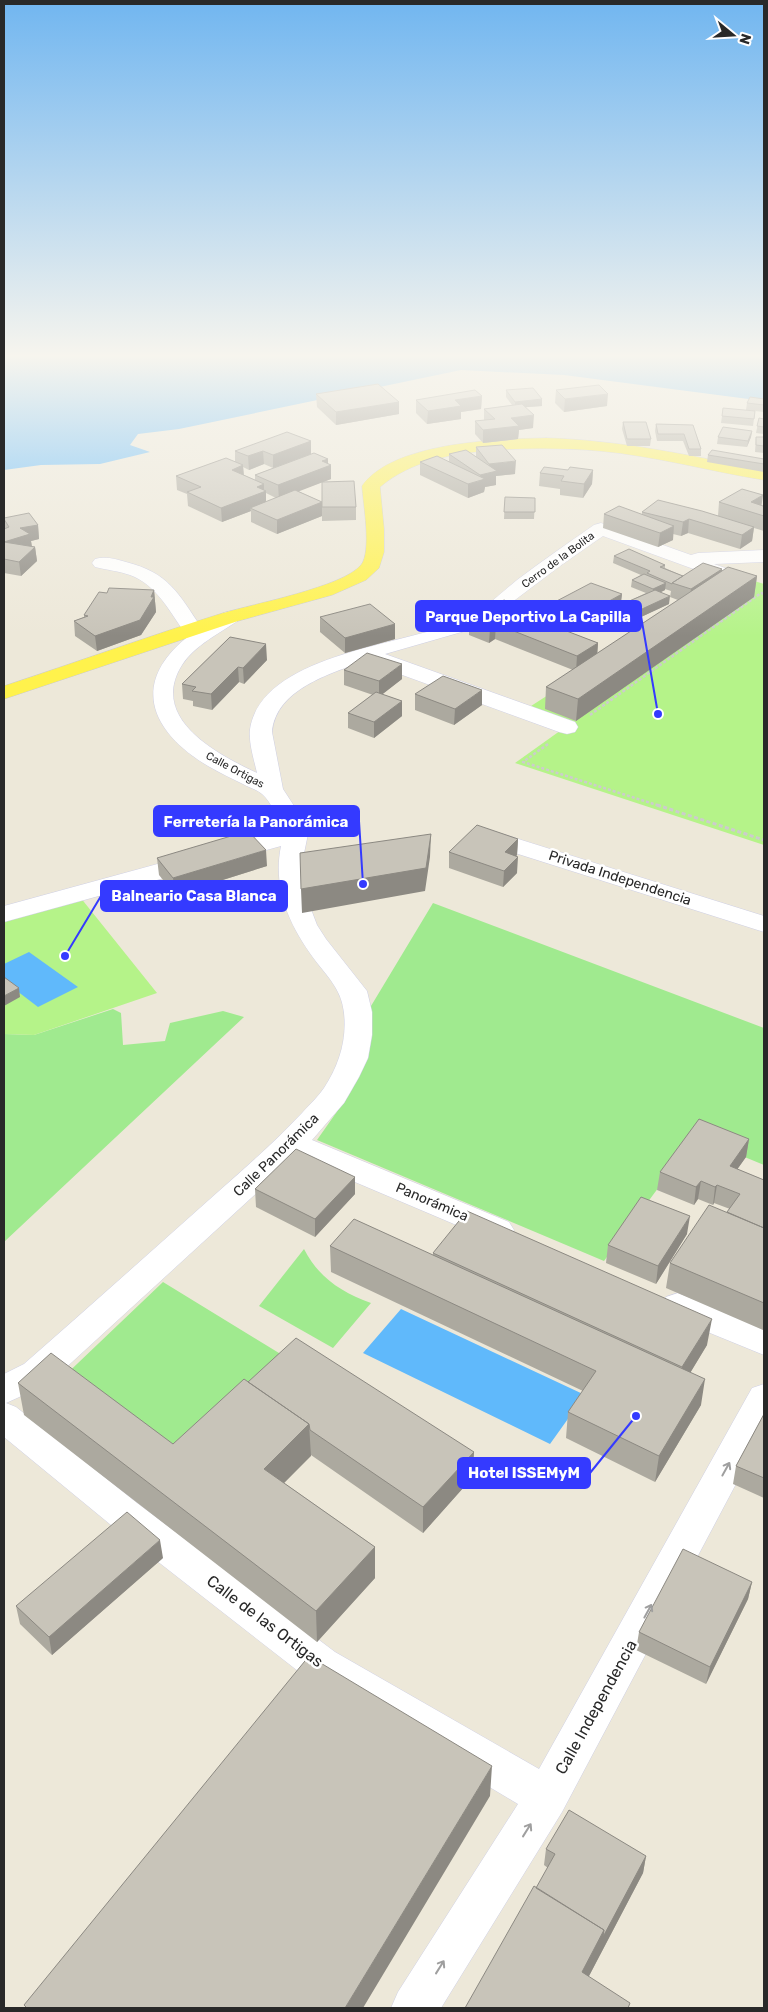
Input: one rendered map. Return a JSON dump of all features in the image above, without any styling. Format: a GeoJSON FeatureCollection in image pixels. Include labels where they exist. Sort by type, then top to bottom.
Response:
{"type":"FeatureCollection","features":[{"type":"Feature","properties":{"kind":"main road"},"geometry":{"type":"LineString","coordinates":[[4,694],[232,616],[331,589],[361,575],[369,568],[375,553],[371,486],[385,472],[420,457],[448,451],[477,448]]}},
{"type":"Feature","properties":{"kind":"main road"},"geometry":{"type":"LineString","coordinates":[[617,448],[764,476]]}},
{"type":"Feature","properties":{"kind":"street","name":"Cerro de la Bolita"},"geometry":{"type":"LineString","coordinates":[[271,789],[261,732],[262,723],[272,704],[291,686],[363,654],[472,623],[601,529],[684,559]]}},
{"type":"Feature","properties":{"kind":"street"},"geometry":{"type":"LineString","coordinates":[[684,559],[764,556]]}},
{"type":"Feature","properties":{"kind":"street"},"geometry":{"type":"LineString","coordinates":[[684,559],[732,576]]}},
{"type":"Feature","properties":{"kind":"street"},"geometry":{"type":"LineString","coordinates":[[102,563],[128,567],[144,573],[155,580],[164,587],[192,630]]}},
{"type":"Feature","properties":{"kind":"street","name":"Calle Ortigas"},"geometry":{"type":"LineString","coordinates":[[232,616],[206,632],[174,661],[167,673],[163,698],[166,712],[173,725],[192,744],[218,762],[271,789]]}},
{"type":"Feature","properties":{"kind":"street"},"geometry":{"type":"LineString","coordinates":[[363,654],[561,733]]}},
{"type":"Feature","properties":{"kind":"street"},"geometry":{"type":"LineString","coordinates":[[4,914],[296,834],[286,812],[271,789]]}},
{"type":"Feature","properties":{"kind":"street","name":"Privada Independencia"},"geometry":{"type":"LineString","coordinates":[[475,832],[764,924]]}},
{"type":"Feature","properties":{"kind":"street","name":"Calle Panorámica"},"geometry":{"type":"LineString","coordinates":[[4,1390],[36,1374],[292,1143],[334,1096],[345,1077],[354,1058],[358,1035],[358,1012],[353,990],[315,943],[304,925],[296,904],[292,883],[291,858],[296,834]]}},
{"type":"Feature","properties":{"kind":"street","name":"Panorámica"},"geometry":{"type":"LineString","coordinates":[[292,1143],[528,1242]]}},
{"type":"Feature","properties":{"kind":"street"},"geometry":{"type":"LineString","coordinates":[[655,1296],[764,1342]]}},
{"type":"Feature","properties":{"kind":"street","name":"Calle Independencia"},"geometry":{"type":"LineString","coordinates":[[414,2008],[547,1797],[764,1398]]}},
{"type":"Feature","properties":{"kind":"street","name":"Calle de las Ortigas"},"geometry":{"type":"LineString","coordinates":[[4,1417],[124,1514],[309,1680],[547,1797]]}},
{"type":"Feature","properties":{"kind":"path"},"geometry":{"type":"LineString","coordinates":[[586,717],[762,593],[764,594]]}},
{"type":"Feature","properties":{"kind":"path"},"geometry":{"type":"LineString","coordinates":[[561,733],[523,762],[764,840]]}},
{"type":"Feature","properties":{"kind":"green space"},"geometry":{"type":"Polygon","coordinates":[[[735,575],[764,584],[764,845],[515,763],[571,723],[531,706],[735,575]]]}},
{"type":"Feature","properties":{"kind":"green space"},"geometry":{"type":"Polygon","coordinates":[[[80,897],[157,993],[34,1035],[4,1034],[4,919],[80,897]]]}},
{"type":"Feature","properties":{"kind":"green space"},"geometry":{"type":"Polygon","coordinates":[[[433,903],[764,1028],[764,1165],[696,1137],[604,1261],[317,1140],[350,1093],[366,1057],[371,1006],[433,903]]]}},
{"type":"Feature","properties":{"kind":"green space"},"geometry":{"type":"Polygon","coordinates":[[[113,1009],[121,1013],[123,1045],[165,1041],[170,1023],[223,1011],[244,1017],[4,1242],[4,1034],[34,1035],[113,1009]]]}},
{"type":"Feature","properties":{"kind":"green space"},"geometry":{"type":"Polygon","coordinates":[[[304,1249],[317,1268],[332,1283],[350,1294],[371,1303],[333,1348],[259,1306],[304,1249]]]}},
{"type":"Feature","properties":{"kind":"green space"},"geometry":{"type":"Polygon","coordinates":[[[163,1282],[297,1364],[177,1476],[56,1384],[163,1282]]]}},
{"type":"Feature","properties":{"kind":"water"},"geometry":{"type":"Polygon","coordinates":[[[4,448],[138,448],[150,452],[100,464],[41,465],[4,470],[4,448]]]}},
{"type":"Feature","properties":{"kind":"water"},"geometry":{"type":"Polygon","coordinates":[[[29,952],[78,987],[38,1007],[4,981],[4,964],[29,952]]]}},
{"type":"Feature","properties":{"kind":"water"},"geometry":{"type":"Polygon","coordinates":[[[401,1309],[585,1395],[550,1444],[363,1353],[401,1309]]]}},
{"type":"Feature","properties":{"kind":"building"},"geometry":{"type":"Polygon","coordinates":[[[244,448],[292,448],[273,455],[263,451],[248,456],[235,451],[244,448]]]}},
{"type":"Feature","properties":{"kind":"building"},"geometry":{"type":"Polygon","coordinates":[[[477,448],[505,448],[516,461],[489,464],[477,448]]]}},
{"type":"Feature","properties":{"kind":"building"},"geometry":{"type":"Polygon","coordinates":[[[466,450],[497,471],[480,475],[449,454],[466,450]]]}},
{"type":"Feature","properties":{"kind":"building"},"geometry":{"type":"Polygon","coordinates":[[[712,450],[764,459],[764,464],[708,455],[712,450]]]}},
{"type":"Feature","properties":{"kind":"building"},"geometry":{"type":"Polygon","coordinates":[[[314,453],[328,459],[322,461],[331,465],[278,485],[255,475],[314,453]]]}},
{"type":"Feature","properties":{"kind":"building"},"geometry":{"type":"Polygon","coordinates":[[[437,456],[485,479],[468,484],[420,462],[437,456]]]}},
{"type":"Feature","properties":{"kind":"building"},"geometry":{"type":"Polygon","coordinates":[[[226,458],[243,465],[232,470],[264,484],[257,487],[266,491],[221,508],[187,492],[201,487],[176,476],[226,458]]]}},
{"type":"Feature","properties":{"kind":"building"},"geometry":{"type":"Polygon","coordinates":[[[544,467],[568,470],[570,467],[593,470],[584,484],[561,481],[564,476],[540,473],[544,467]]]}},
{"type":"Feature","properties":{"kind":"building"},"geometry":{"type":"Polygon","coordinates":[[[354,481],[356,507],[322,507],[322,482],[354,481]]]}},
{"type":"Feature","properties":{"kind":"building"},"geometry":{"type":"Polygon","coordinates":[[[742,489],[763,495],[751,502],[764,505],[764,516],[719,502],[742,489]]]}},
{"type":"Feature","properties":{"kind":"building"},"geometry":{"type":"Polygon","coordinates":[[[295,490],[322,502],[277,520],[250,508],[295,490]]]}},
{"type":"Feature","properties":{"kind":"building"},"geometry":{"type":"Polygon","coordinates":[[[505,497],[535,498],[535,512],[504,512],[505,497]]]}},
{"type":"Feature","properties":{"kind":"building"},"geometry":{"type":"Polygon","coordinates":[[[658,500],[754,527],[742,535],[689,519],[683,522],[642,512],[658,500]]]}},
{"type":"Feature","properties":{"kind":"building"},"geometry":{"type":"Polygon","coordinates":[[[619,506],[674,526],[660,533],[604,514],[619,506]]]}},
{"type":"Feature","properties":{"kind":"building"},"geometry":{"type":"Polygon","coordinates":[[[29,513],[38,525],[20,528],[30,534],[4,542],[4,529],[9,527],[4,518],[29,513]]]}},
{"type":"Feature","properties":{"kind":"building"},"geometry":{"type":"Polygon","coordinates":[[[4,542],[35,547],[19,562],[4,559],[4,542]]]}},
{"type":"Feature","properties":{"kind":"building"},"geometry":{"type":"Polygon","coordinates":[[[629,549],[665,565],[660,567],[683,576],[672,584],[647,573],[650,571],[614,556],[629,549]]]}},
{"type":"Feature","properties":{"kind":"building"},"geometry":{"type":"Polygon","coordinates":[[[703,563],[722,569],[691,589],[672,583],[703,563]]]}},
{"type":"Feature","properties":{"kind":"building"},"geometry":{"type":"Polygon","coordinates":[[[728,567],[757,576],[578,699],[546,687],[728,567]]]}},
{"type":"Feature","properties":{"kind":"building"},"geometry":{"type":"Polygon","coordinates":[[[644,574],[666,583],[653,589],[632,580],[644,574]]]}},
{"type":"Feature","properties":{"kind":"building"},"geometry":{"type":"Polygon","coordinates":[[[591,583],[622,594],[582,616],[551,604],[591,583]]]}},
{"type":"Feature","properties":{"kind":"building"},"geometry":{"type":"Polygon","coordinates":[[[109,588],[154,590],[151,597],[154,597],[140,620],[95,636],[74,621],[88,616],[84,615],[99,592],[107,593],[109,588]]]}},
{"type":"Feature","properties":{"kind":"building"},"geometry":{"type":"Polygon","coordinates":[[[655,590],[670,596],[642,609],[627,602],[655,590]]]}},
{"type":"Feature","properties":{"kind":"building"},"geometry":{"type":"Polygon","coordinates":[[[504,600],[525,608],[517,612],[598,643],[577,656],[496,624],[490,628],[469,620],[504,600]]]}},
{"type":"Feature","properties":{"kind":"building"},"geometry":{"type":"Polygon","coordinates":[[[370,604],[395,624],[345,638],[320,617],[370,604]]]}},
{"type":"Feature","properties":{"kind":"building"},"geometry":{"type":"Polygon","coordinates":[[[230,637],[266,644],[243,668],[238,667],[211,694],[192,691],[196,687],[182,684],[230,637]]]}},
{"type":"Feature","properties":{"kind":"building"},"geometry":{"type":"Polygon","coordinates":[[[367,653],[402,664],[379,681],[344,670],[367,653]]]}},
{"type":"Feature","properties":{"kind":"building"},"geometry":{"type":"Polygon","coordinates":[[[443,676],[482,690],[455,709],[415,694],[443,676]]]}},
{"type":"Feature","properties":{"kind":"building"},"geometry":{"type":"Polygon","coordinates":[[[376,692],[402,701],[374,722],[348,713],[376,692]]]}},
{"type":"Feature","properties":{"kind":"building"},"geometry":{"type":"Polygon","coordinates":[[[477,825],[518,839],[505,852],[518,857],[504,871],[449,852],[477,825]]]}},
{"type":"Feature","properties":{"kind":"building"},"geometry":{"type":"Polygon","coordinates":[[[248,831],[266,850],[173,878],[157,858],[248,831]]]}},
{"type":"Feature","properties":{"kind":"building"},"geometry":{"type":"Polygon","coordinates":[[[431,834],[426,868],[301,889],[300,853],[431,834]]]}},
{"type":"Feature","properties":{"kind":"building"},"geometry":{"type":"Polygon","coordinates":[[[4,977],[19,988],[4,996],[4,977]]]}},
{"type":"Feature","properties":{"kind":"building"},"geometry":{"type":"Polygon","coordinates":[[[699,1119],[749,1139],[730,1166],[764,1180],[764,1228],[727,1212],[740,1194],[701,1181],[696,1187],[660,1172],[699,1119]]]}},
{"type":"Feature","properties":{"kind":"building"},"geometry":{"type":"Polygon","coordinates":[[[296,1149],[355,1177],[315,1219],[255,1189],[296,1149]]]}},
{"type":"Feature","properties":{"kind":"building"},"geometry":{"type":"Polygon","coordinates":[[[641,1197],[690,1216],[658,1266],[608,1245],[641,1197]]]}},
{"type":"Feature","properties":{"kind":"building"},"geometry":{"type":"Polygon","coordinates":[[[709,1205],[764,1228],[764,1303],[670,1263],[709,1205]]]}},
{"type":"Feature","properties":{"kind":"building"},"geometry":{"type":"Polygon","coordinates":[[[467,1211],[712,1319],[682,1367],[433,1253],[467,1211]]]}},
{"type":"Feature","properties":{"kind":"building"},"geometry":{"type":"Polygon","coordinates":[[[354,1219],[705,1379],[659,1456],[568,1412],[596,1371],[330,1246],[354,1219]]]}},
{"type":"Feature","properties":{"kind":"building"},"geometry":{"type":"Polygon","coordinates":[[[296,1338],[474,1452],[423,1507],[310,1430],[309,1424],[248,1382],[296,1338]]]}},
{"type":"Feature","properties":{"kind":"building"},"geometry":{"type":"Polygon","coordinates":[[[51,1353],[173,1444],[244,1379],[309,1424],[264,1469],[375,1547],[316,1611],[18,1383],[51,1353]]]}},
{"type":"Feature","properties":{"kind":"building"},"geometry":{"type":"Polygon","coordinates":[[[764,1414],[764,1478],[736,1466],[764,1414]]]}},
{"type":"Feature","properties":{"kind":"building"},"geometry":{"type":"Polygon","coordinates":[[[127,1512],[160,1540],[49,1637],[16,1606],[127,1512]]]}},
{"type":"Feature","properties":{"kind":"building"},"geometry":{"type":"Polygon","coordinates":[[[683,1549],[752,1582],[710,1667],[639,1632],[683,1549]]]}},
{"type":"Feature","properties":{"kind":"building"},"geometry":{"type":"Polygon","coordinates":[[[309,1656],[492,1766],[345,2008],[27,2008],[24,2005],[309,1656]]]}},
{"type":"Feature","properties":{"kind":"building"},"geometry":{"type":"Polygon","coordinates":[[[569,1810],[646,1856],[603,1937],[604,1930],[536,1888],[555,1854],[546,1849],[569,1810]]]}},
{"type":"Feature","properties":{"kind":"building"},"geometry":{"type":"Polygon","coordinates":[[[534,1886],[604,1930],[582,1972],[630,2003],[628,2008],[465,2008],[534,1886]]]}},
{"type":"Feature","properties":{"kind":"place","name":"Parque Deportivo La Capilla"},"geometry":{"type":"Point","coordinates":[658,714]}},
{"type":"Feature","properties":{"kind":"place","name":"Ferretería la Panorámica"},"geometry":{"type":"Point","coordinates":[363,884]}},
{"type":"Feature","properties":{"kind":"place","name":"Balneario Casa Blanca"},"geometry":{"type":"Point","coordinates":[65,956]}},
{"type":"Feature","properties":{"kind":"place","name":"Hotel ISSEMyM"},"geometry":{"type":"Point","coordinates":[636,1416]}}]}
